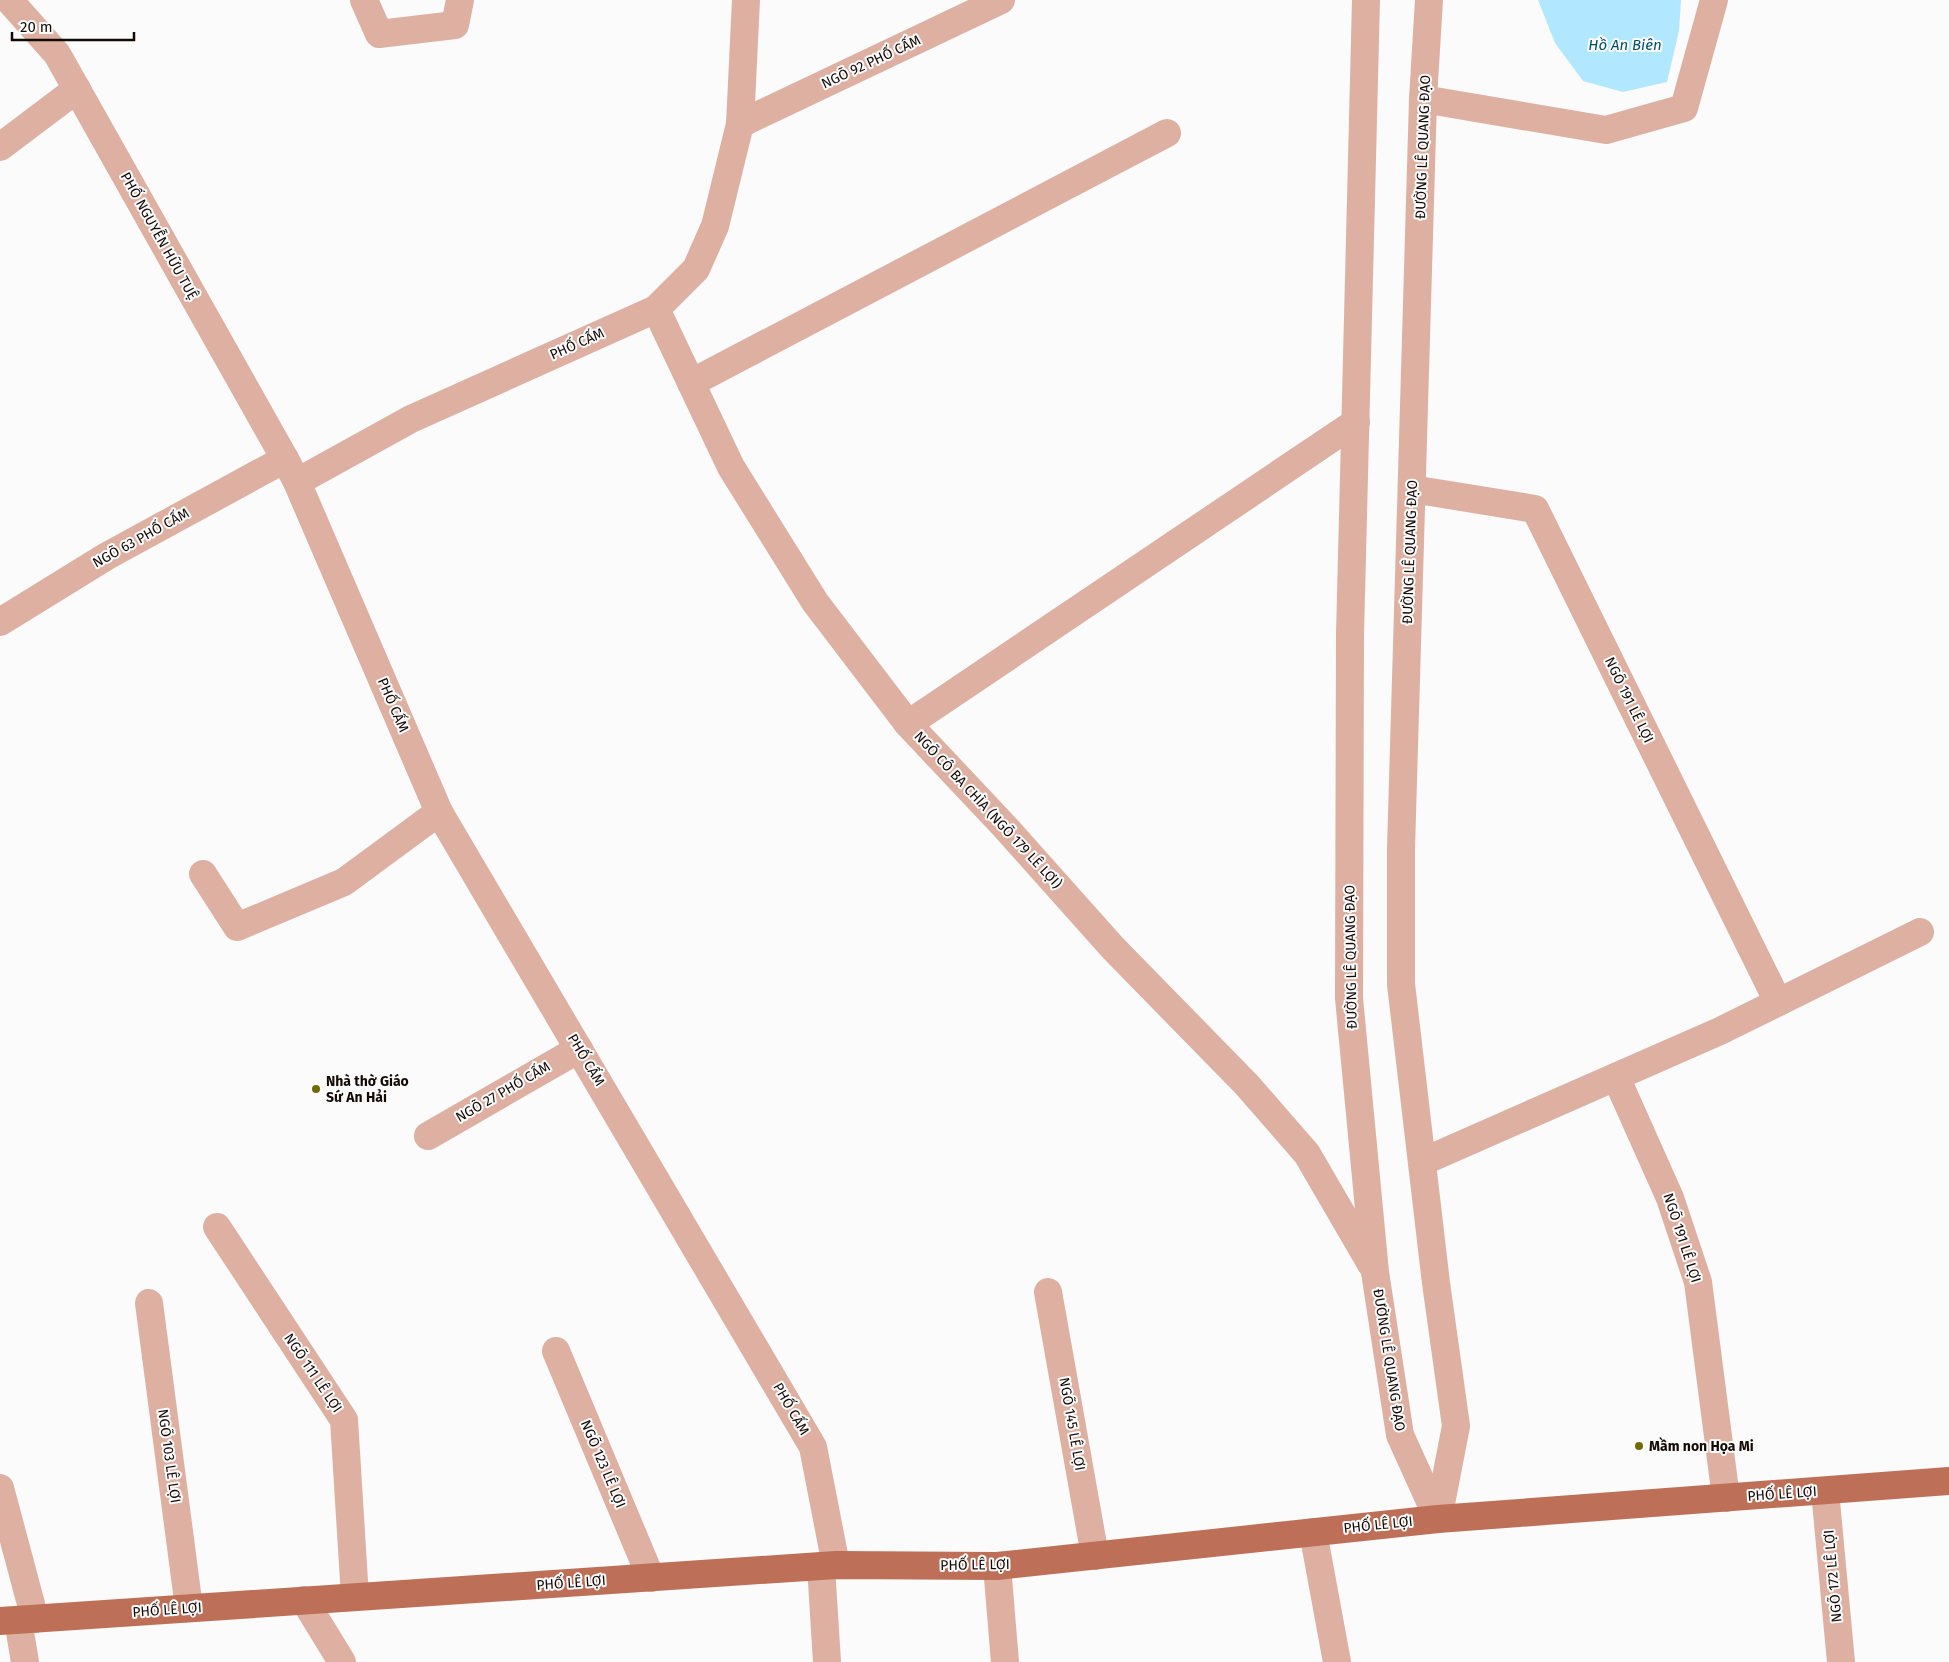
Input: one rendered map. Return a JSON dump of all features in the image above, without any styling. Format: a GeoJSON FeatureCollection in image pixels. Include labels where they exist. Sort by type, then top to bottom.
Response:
{"type":"FeatureCollection","features":[{"type":"Feature","properties":{"kind":"main road","name":"PHỐ LÊ LỢI"},"geometry":{"type":"LineString","coordinates":[[18,1620],[829,1566],[997,1566],[1438,1519],[1949,1481]]}},
{"type":"Feature","properties":{"kind":"street","name":"PHỐ NGUYỄN HỮU TUỆ"},"geometry":{"type":"LineString","coordinates":[[9,0],[57,54],[291,470]]}},
{"type":"Feature","properties":{"kind":"street"},"geometry":{"type":"LineString","coordinates":[[364,0],[379,34],[455,26],[460,0]]}},
{"type":"Feature","properties":{"kind":"street","name":"PHỐ CẤM"},"geometry":{"type":"LineString","coordinates":[[746,0],[740,124],[715,226],[696,269],[656,309],[411,419],[291,470],[439,812],[813,1447],[829,1566],[827,1662]]}},
{"type":"Feature","properties":{"kind":"street","name":"NGÕ 92 PHỐ CẤM"},"geometry":{"type":"LineString","coordinates":[[740,124],[1001,0]]}},
{"type":"Feature","properties":{"kind":"street","name":"ĐƯỜNG LÊ QUANG ĐẠO"},"geometry":{"type":"LineString","coordinates":[[1366,0],[1350,635],[1349,998],[1375,1272],[1400,1435],[1438,1519]]}},
{"type":"Feature","properties":{"kind":"street","name":"ĐƯỜNG LÊ QUANG ĐẠO"},"geometry":{"type":"LineString","coordinates":[[1429,0],[1423,99],[1401,848],[1401,984],[1436,1283],[1456,1426],[1438,1519]]}},
{"type":"Feature","properties":{"kind":"street"},"geometry":{"type":"LineString","coordinates":[[1423,99],[1606,130],[1684,108],[1714,0]]}},
{"type":"Feature","properties":{"kind":"street"},"geometry":{"type":"LineString","coordinates":[[0,147],[77,89]]}},
{"type":"Feature","properties":{"kind":"street"},"geometry":{"type":"LineString","coordinates":[[691,383],[1168,133]]}},
{"type":"Feature","properties":{"kind":"street","name":"NGÕ CÔ BA CHÌA (NGÕ 179 LÊ LỢI)"},"geometry":{"type":"LineString","coordinates":[[656,309],[731,467],[815,602],[908,724],[1006,827],[1113,948],[1247,1085],[1307,1154],[1375,1272]]}},
{"type":"Feature","properties":{"kind":"street"},"geometry":{"type":"LineString","coordinates":[[908,724],[1356,422]]}},
{"type":"Feature","properties":{"kind":"street","name":"NGÕ 63 PHỐ CẤM"},"geometry":{"type":"LineString","coordinates":[[0,622],[107,556],[291,470]]}},
{"type":"Feature","properties":{"kind":"street","name":"NGÕ 191 LÊ LỢI"},"geometry":{"type":"LineString","coordinates":[[1412,489],[1535,509],[1778,1002]]}},
{"type":"Feature","properties":{"kind":"street"},"geometry":{"type":"LineString","coordinates":[[203,874],[237,927],[344,882],[439,812]]}},
{"type":"Feature","properties":{"kind":"street"},"geometry":{"type":"LineString","coordinates":[[1422,1162],[1720,1031],[1920,932]]}},
{"type":"Feature","properties":{"kind":"street","name":"NGÕ 27 PHỐ CẤM"},"geometry":{"type":"LineString","coordinates":[[428,1136],[579,1049]]}},
{"type":"Feature","properties":{"kind":"street","name":"NGÕ 191 LÊ LỢI"},"geometry":{"type":"LineString","coordinates":[[1616,1077],[1670,1198],[1698,1282],[1726,1498]]}},
{"type":"Feature","properties":{"kind":"street","name":"NGÕ 111 LÊ LỢI"},"geometry":{"type":"LineString","coordinates":[[217,1227],[344,1420],[354,1597]]}},
{"type":"Feature","properties":{"kind":"street","name":"NGÕ 145 LÊ LỢI"},"geometry":{"type":"LineString","coordinates":[[1048,1292],[1095,1556]]}},
{"type":"Feature","properties":{"kind":"street","name":"NGÕ 103 LÊ LỢI"},"geometry":{"type":"LineString","coordinates":[[148,1303],[189,1608]]}},
{"type":"Feature","properties":{"kind":"street","name":"NGÕ 123 LÊ LỢI"},"geometry":{"type":"LineString","coordinates":[[556,1351],[651,1578]]}},
{"type":"Feature","properties":{"kind":"street"},"geometry":{"type":"LineString","coordinates":[[0,1488],[25,1662]]}},
{"type":"Feature","properties":{"kind":"street","name":"NGÕ 172 LÊ LỢI"},"geometry":{"type":"LineString","coordinates":[[1825,1490],[1841,1662]]}},
{"type":"Feature","properties":{"kind":"street"},"geometry":{"type":"LineString","coordinates":[[1313,1532],[1337,1662]]}},
{"type":"Feature","properties":{"kind":"street"},"geometry":{"type":"LineString","coordinates":[[997,1566],[1005,1662]]}},
{"type":"Feature","properties":{"kind":"street"},"geometry":{"type":"LineString","coordinates":[[304,1600],[342,1662]]}},
{"type":"Feature","properties":{"kind":"water","name":"Hồ An Biên"},"geometry":{"type":"Polygon","coordinates":[[[1538,0],[1681,0],[1679,31],[1667,82],[1623,92],[1583,81],[1555,43],[1538,0]]]}},
{"type":"Feature","properties":{"kind":"place","name":"Nhà thờ Giáo Sứ An Hải"},"geometry":{"type":"Point","coordinates":[316,1089]}},
{"type":"Feature","properties":{"kind":"place","name":"Mầm non Họa Mi"},"geometry":{"type":"Point","coordinates":[1639,1446]}}]}
